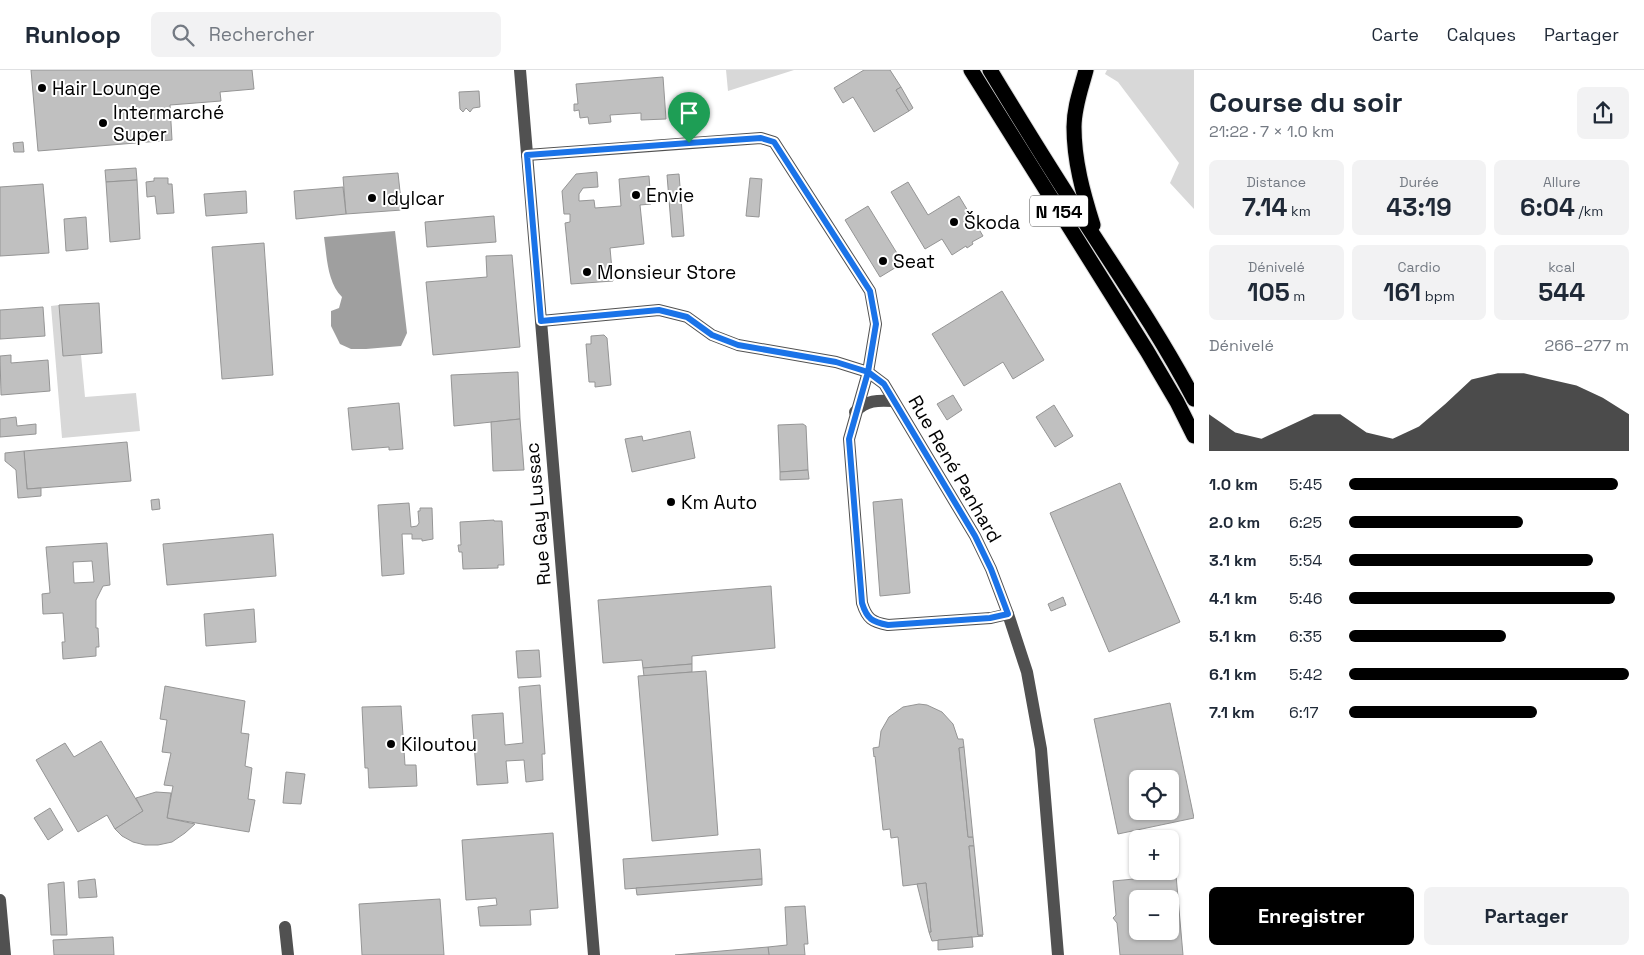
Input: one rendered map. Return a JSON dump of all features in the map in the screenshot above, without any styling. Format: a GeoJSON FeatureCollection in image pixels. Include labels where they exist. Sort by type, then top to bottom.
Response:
{"type":"FeatureCollection","features":[{"type":"Feature","properties":{"kind":"highway","name":"N 154"},"geometry":{"type":"LineString","coordinates":[[971,70],[1147,351],[1194,436]]}},
{"type":"Feature","properties":{"kind":"highway","name":"N 154"},"geometry":{"type":"LineString","coordinates":[[990,70],[1174,363],[1194,399]]}},
{"type":"Feature","properties":{"kind":"highway"},"geometry":{"type":"LineString","coordinates":[[1086,70],[1077,101],[1074,126],[1079,179],[1099,243]]}},
{"type":"Feature","properties":{"kind":"street","name":"Rue Gay Lussac"},"geometry":{"type":"LineString","coordinates":[[520,70],[594,955]]}},
{"type":"Feature","properties":{"kind":"street"},"geometry":{"type":"LineString","coordinates":[[527,155],[761,138],[774,142],[870,291],[876,324],[868,372],[855,412],[849,439],[862,603],[866,615],[876,623],[888,625],[990,618],[1008,614]]}},
{"type":"Feature","properties":{"kind":"street","name":"Rue René Panhard"},"geometry":{"type":"LineString","coordinates":[[541,321],[659,310],[687,317],[712,335],[738,345],[836,362],[868,372],[884,384],[975,536],[991,569],[1027,672],[1041,749],[1058,955]]}},
{"type":"Feature","properties":{"kind":"street"},"geometry":{"type":"LineString","coordinates":[[855,412],[870,402],[893,401]]}},
{"type":"Feature","properties":{"kind":"street"},"geometry":{"type":"LineString","coordinates":[[0,900],[5,955]]}},
{"type":"Feature","properties":{"kind":"street"},"geometry":{"type":"LineString","coordinates":[[285,927],[288,955]]}},
{"type":"Feature","properties":{"kind":"shaded area"},"geometry":{"type":"Polygon","coordinates":[[[726,70],[794,70],[728,91],[726,70]]]}},
{"type":"Feature","properties":{"kind":"shaded area"},"geometry":{"type":"Polygon","coordinates":[[[1107,70],[1194,70],[1194,209],[1170,183],[1179,163],[1118,82],[1105,74],[1107,70]]]}},
{"type":"Feature","properties":{"kind":"shaded area"},"geometry":{"type":"Polygon","coordinates":[[[395,231],[407,333],[401,346],[351,349],[340,344],[331,326],[331,311],[339,308],[342,297],[333,284],[327,261],[324,237],[395,231]]]}},
{"type":"Feature","properties":{"kind":"shaded area"},"geometry":{"type":"Polygon","coordinates":[[[59,305],[63,356],[81,355],[85,397],[136,393],[140,431],[62,438],[51,306],[59,305]]]}},
{"type":"Feature","properties":{"kind":"building","name":"Intermarché Super"},"geometry":{"type":"Polygon","coordinates":[[[31,70],[252,70],[254,89],[220,92],[221,101],[170,105],[172,140],[38,151],[31,70]]]}},
{"type":"Feature","properties":{"kind":"building"},"geometry":{"type":"Polygon","coordinates":[[[864,70],[890,70],[901,87],[896,90],[909,111],[874,132],[853,97],[843,103],[834,88],[864,70]]]}},
{"type":"Feature","properties":{"kind":"building"},"geometry":{"type":"Polygon","coordinates":[[[663,77],[666,119],[641,120],[641,113],[610,115],[611,122],[589,124],[588,117],[580,118],[579,110],[574,111],[574,104],[578,104],[576,84],[663,77]]]}},
{"type":"Feature","properties":{"kind":"building"},"geometry":{"type":"Polygon","coordinates":[[[901,87],[913,108],[909,111],[896,90],[901,87]]]}},
{"type":"Feature","properties":{"kind":"building"},"geometry":{"type":"Polygon","coordinates":[[[479,91],[480,107],[473,108],[470,112],[466,108],[463,112],[460,109],[459,92],[479,91]]]}},
{"type":"Feature","properties":{"kind":"building"},"geometry":{"type":"Polygon","coordinates":[[[23,142],[24,152],[14,152],[13,143],[23,142]]]}},
{"type":"Feature","properties":{"kind":"building"},"geometry":{"type":"Polygon","coordinates":[[[136,168],[137,180],[106,182],[105,170],[136,168]]]}},
{"type":"Feature","properties":{"kind":"building"},"geometry":{"type":"Polygon","coordinates":[[[597,172],[598,187],[583,188],[579,194],[579,201],[594,200],[595,208],[621,206],[619,179],[649,176],[651,204],[640,205],[644,244],[610,248],[613,281],[571,284],[565,223],[570,222],[570,214],[564,214],[562,191],[576,174],[597,172]]]}},
{"type":"Feature","properties":{"kind":"building"},"geometry":{"type":"Polygon","coordinates":[[[398,173],[402,210],[346,214],[343,177],[398,173]]]}},
{"type":"Feature","properties":{"kind":"building"},"geometry":{"type":"Polygon","coordinates":[[[679,174],[684,236],[672,237],[667,175],[679,174]]]}},
{"type":"Feature","properties":{"kind":"building"},"geometry":{"type":"Polygon","coordinates":[[[154,178],[168,178],[168,184],[172,184],[174,213],[157,214],[155,196],[147,197],[146,182],[154,181],[154,178]]]}},
{"type":"Feature","properties":{"kind":"building"},"geometry":{"type":"Polygon","coordinates":[[[750,178],[762,179],[759,217],[746,216],[750,178]]]}},
{"type":"Feature","properties":{"kind":"building"},"geometry":{"type":"Polygon","coordinates":[[[137,180],[140,239],[110,242],[106,182],[137,180]]]}},
{"type":"Feature","properties":{"kind":"building"},"geometry":{"type":"Polygon","coordinates":[[[908,182],[928,215],[959,196],[983,236],[972,242],[973,244],[967,248],[966,246],[952,255],[942,239],[925,249],[891,192],[908,182]]]}},
{"type":"Feature","properties":{"kind":"building"},"geometry":{"type":"Polygon","coordinates":[[[43,184],[49,253],[0,256],[0,187],[43,184]]]}},
{"type":"Feature","properties":{"kind":"building"},"geometry":{"type":"Polygon","coordinates":[[[343,187],[346,214],[296,219],[294,191],[343,187]]]}},
{"type":"Feature","properties":{"kind":"building"},"geometry":{"type":"Polygon","coordinates":[[[246,191],[247,213],[206,216],[204,194],[246,191]]]}},
{"type":"Feature","properties":{"kind":"building"},"geometry":{"type":"Polygon","coordinates":[[[868,206],[903,263],[880,277],[845,220],[868,206]]]}},
{"type":"Feature","properties":{"kind":"building"},"geometry":{"type":"Polygon","coordinates":[[[494,216],[496,242],[427,247],[425,222],[494,216]]]}},
{"type":"Feature","properties":{"kind":"building"},"geometry":{"type":"Polygon","coordinates":[[[86,217],[88,249],[66,251],[64,219],[86,217]]]}},
{"type":"Feature","properties":{"kind":"building"},"geometry":{"type":"Polygon","coordinates":[[[264,243],[273,375],[222,379],[212,247],[264,243]]]}},
{"type":"Feature","properties":{"kind":"building"},"geometry":{"type":"Polygon","coordinates":[[[512,255],[520,347],[433,355],[426,282],[487,277],[486,256],[512,255]]]}},
{"type":"Feature","properties":{"kind":"building"},"geometry":{"type":"Polygon","coordinates":[[[1002,291],[1044,360],[1013,379],[1003,362],[964,386],[932,334],[1002,291]]]}},
{"type":"Feature","properties":{"kind":"building"},"geometry":{"type":"Polygon","coordinates":[[[99,303],[102,353],[63,356],[59,305],[99,303]]]}},
{"type":"Feature","properties":{"kind":"building"},"geometry":{"type":"Polygon","coordinates":[[[43,307],[45,336],[0,339],[0,310],[43,307]]]}},
{"type":"Feature","properties":{"kind":"building"},"geometry":{"type":"Polygon","coordinates":[[[604,335],[607,338],[611,385],[595,387],[595,382],[589,382],[586,344],[591,344],[591,336],[604,335]]]}},
{"type":"Feature","properties":{"kind":"building"},"geometry":{"type":"Polygon","coordinates":[[[11,355],[11,363],[48,360],[50,391],[1,395],[0,356],[11,355]]]}},
{"type":"Feature","properties":{"kind":"building"},"geometry":{"type":"Polygon","coordinates":[[[518,372],[520,419],[454,426],[451,375],[518,372]]]}},
{"type":"Feature","properties":{"kind":"building"},"geometry":{"type":"Polygon","coordinates":[[[953,395],[962,410],[947,420],[937,404],[953,395]]]}},
{"type":"Feature","properties":{"kind":"building"},"geometry":{"type":"Polygon","coordinates":[[[399,403],[403,449],[389,450],[389,447],[352,450],[348,408],[399,403]]]}},
{"type":"Feature","properties":{"kind":"building"},"geometry":{"type":"Polygon","coordinates":[[[1054,405],[1073,436],[1055,447],[1036,417],[1054,405]]]}},
{"type":"Feature","properties":{"kind":"building"},"geometry":{"type":"Polygon","coordinates":[[[16,417],[17,426],[36,424],[36,434],[0,437],[0,419],[16,417]]]}},
{"type":"Feature","properties":{"kind":"building"},"geometry":{"type":"Polygon","coordinates":[[[520,419],[524,470],[493,471],[491,422],[520,419]]]}},
{"type":"Feature","properties":{"kind":"building"},"geometry":{"type":"Polygon","coordinates":[[[803,424],[806,426],[808,470],[780,472],[778,425],[803,424]]]}},
{"type":"Feature","properties":{"kind":"building"},"geometry":{"type":"Polygon","coordinates":[[[690,431],[695,458],[632,472],[625,439],[642,436],[643,441],[690,431]]]}},
{"type":"Feature","properties":{"kind":"building"},"geometry":{"type":"Polygon","coordinates":[[[127,442],[131,481],[27,489],[24,451],[127,442]]]}},
{"type":"Feature","properties":{"kind":"building"},"geometry":{"type":"Polygon","coordinates":[[[24,451],[27,489],[41,488],[41,496],[18,498],[16,470],[5,461],[5,453],[24,451]]]}},
{"type":"Feature","properties":{"kind":"building"},"geometry":{"type":"Polygon","coordinates":[[[808,470],[809,479],[780,480],[780,472],[808,470]]]}},
{"type":"Feature","properties":{"kind":"building"},"geometry":{"type":"Polygon","coordinates":[[[1120,483],[1180,622],[1109,652],[1050,513],[1120,483]]]}},
{"type":"Feature","properties":{"kind":"building"},"geometry":{"type":"Polygon","coordinates":[[[159,499],[160,509],[152,510],[151,500],[159,499]]]}},
{"type":"Feature","properties":{"kind":"building"},"geometry":{"type":"Polygon","coordinates":[[[902,499],[910,593],[880,596],[873,502],[902,499]]]}},
{"type":"Feature","properties":{"kind":"building"},"geometry":{"type":"Polygon","coordinates":[[[409,503],[411,527],[417,526],[419,523],[418,511],[420,511],[420,508],[432,508],[433,539],[422,541],[422,539],[412,539],[412,534],[402,534],[404,574],[382,576],[378,505],[409,503]]]}},
{"type":"Feature","properties":{"kind":"building"},"geometry":{"type":"Polygon","coordinates":[[[502,521],[504,565],[498,565],[498,568],[463,569],[462,552],[459,552],[458,545],[461,545],[460,522],[502,521]]]}},
{"type":"Feature","properties":{"kind":"building"},"geometry":{"type":"Polygon","coordinates":[[[273,534],[276,576],[167,585],[163,544],[273,534]]]}},
{"type":"Feature","properties":{"kind":"building"},"geometry":{"type":"Polygon","coordinates":[[[107,543],[110,585],[103,586],[96,600],[96,628],[98,628],[99,647],[96,647],[96,656],[63,659],[62,642],[65,642],[63,613],[43,614],[42,594],[50,593],[46,547],[107,543]],[[92,561],[73,562],[74,583],[94,582],[92,561]]]}},
{"type":"Feature","properties":{"kind":"building"},"geometry":{"type":"Polygon","coordinates":[[[771,586],[775,648],[692,656],[692,664],[643,668],[642,660],[603,663],[598,600],[771,586]]]}},
{"type":"Feature","properties":{"kind":"building"},"geometry":{"type":"Polygon","coordinates":[[[1063,597],[1066,605],[1051,611],[1048,604],[1063,597]]]}},
{"type":"Feature","properties":{"kind":"building"},"geometry":{"type":"Polygon","coordinates":[[[254,609],[256,642],[206,646],[204,614],[254,609]]]}},
{"type":"Feature","properties":{"kind":"building"},"geometry":{"type":"Polygon","coordinates":[[[539,650],[541,677],[518,678],[516,651],[539,650]]]}},
{"type":"Feature","properties":{"kind":"building"},"geometry":{"type":"Polygon","coordinates":[[[692,664],[692,672],[644,676],[643,668],[692,664]]]}},
{"type":"Feature","properties":{"kind":"building"},"geometry":{"type":"Polygon","coordinates":[[[706,671],[718,835],[652,841],[638,676],[706,671]]]}},
{"type":"Feature","properties":{"kind":"building"},"geometry":{"type":"Polygon","coordinates":[[[540,685],[545,754],[542,754],[543,780],[526,782],[524,760],[506,761],[508,783],[477,785],[472,715],[503,713],[505,745],[523,743],[519,687],[540,685]]]}},
{"type":"Feature","properties":{"kind":"building"},"geometry":{"type":"Polygon","coordinates":[[[165,686],[245,701],[241,733],[249,734],[245,766],[252,768],[248,799],[255,800],[249,832],[167,818],[173,786],[164,785],[171,753],[162,752],[167,720],[160,719],[165,686]]]}},
{"type":"Feature","properties":{"kind":"building"},"geometry":{"type":"Polygon","coordinates":[[[1170,703],[1194,818],[1129,830],[1129,832],[1118,834],[1094,719],[1170,703]]]}},
{"type":"Feature","properties":{"kind":"building"},"geometry":{"type":"Polygon","coordinates":[[[919,704],[927,705],[942,712],[953,724],[958,739],[963,739],[964,747],[959,748],[968,837],[973,837],[974,846],[969,846],[978,935],[983,936],[932,941],[929,932],[931,932],[926,883],[903,886],[898,837],[891,838],[890,829],[883,830],[873,748],[879,747],[881,731],[889,717],[903,707],[919,704]]]}},
{"type":"Feature","properties":{"kind":"building"},"geometry":{"type":"Polygon","coordinates":[[[401,706],[405,765],[416,765],[417,786],[369,788],[368,768],[365,768],[362,707],[401,706]]]}},
{"type":"Feature","properties":{"kind":"building"},"geometry":{"type":"Polygon","coordinates":[[[101,741],[143,811],[115,829],[107,815],[78,832],[36,760],[65,743],[74,757],[101,741]]]}},
{"type":"Feature","properties":{"kind":"building"},"geometry":{"type":"Polygon","coordinates":[[[964,747],[973,837],[968,837],[959,748],[964,747]]]}},
{"type":"Feature","properties":{"kind":"building"},"geometry":{"type":"Polygon","coordinates":[[[286,772],[305,774],[301,804],[283,803],[286,772]]]}},
{"type":"Feature","properties":{"kind":"building"},"geometry":{"type":"Polygon","coordinates":[[[156,792],[171,793],[167,818],[195,824],[172,842],[158,845],[145,845],[133,842],[122,836],[115,829],[143,811],[136,798],[156,792]]]}},
{"type":"Feature","properties":{"kind":"building"},"geometry":{"type":"Polygon","coordinates":[[[50,808],[63,830],[48,840],[34,818],[50,808]]]}},
{"type":"Feature","properties":{"kind":"building"},"geometry":{"type":"Polygon","coordinates":[[[553,833],[558,908],[530,910],[531,925],[480,926],[478,907],[497,905],[496,898],[466,900],[462,840],[553,833]]]}},
{"type":"Feature","properties":{"kind":"building"},"geometry":{"type":"Polygon","coordinates":[[[969,846],[974,846],[983,935],[978,935],[969,846]]]}},
{"type":"Feature","properties":{"kind":"building"},"geometry":{"type":"Polygon","coordinates":[[[760,849],[762,879],[625,889],[623,859],[760,849]]]}},
{"type":"Feature","properties":{"kind":"building"},"geometry":{"type":"Polygon","coordinates":[[[95,879],[97,897],[79,898],[78,881],[95,879]]]}},
{"type":"Feature","properties":{"kind":"building"},"geometry":{"type":"Polygon","coordinates":[[[762,879],[762,885],[637,895],[636,888],[762,879]]]}},
{"type":"Feature","properties":{"kind":"building"},"geometry":{"type":"Polygon","coordinates":[[[1176,880],[1177,890],[1129,890],[1129,940],[1179,940],[1179,909],[1183,955],[1120,955],[1117,923],[1113,918],[1116,915],[1113,881],[1176,880]]]}},
{"type":"Feature","properties":{"kind":"building"},"geometry":{"type":"Polygon","coordinates":[[[64,882],[67,935],[51,935],[48,884],[64,882]]]}},
{"type":"Feature","properties":{"kind":"building"},"geometry":{"type":"Polygon","coordinates":[[[926,883],[931,932],[929,932],[917,884],[926,883]]]}},
{"type":"Feature","properties":{"kind":"building"},"geometry":{"type":"Polygon","coordinates":[[[440,899],[444,955],[362,955],[359,904],[440,899]]]}},
{"type":"Feature","properties":{"kind":"building"},"geometry":{"type":"Polygon","coordinates":[[[805,906],[808,944],[804,944],[805,955],[769,955],[768,947],[787,945],[785,907],[805,906]]]}},
{"type":"Feature","properties":{"kind":"building"},"geometry":{"type":"Polygon","coordinates":[[[113,937],[114,955],[54,955],[53,940],[113,937]]]}},
{"type":"Feature","properties":{"kind":"building"},"geometry":{"type":"Polygon","coordinates":[[[972,937],[973,947],[938,950],[938,940],[972,937]]]}},
{"type":"Feature","properties":{"kind":"building"},"geometry":{"type":"Polygon","coordinates":[[[768,947],[769,955],[675,955],[768,947]]]}},
{"type":"Feature","properties":{"kind":"place","name":"Hair Lounge"},"geometry":{"type":"Point","coordinates":[42,88]}},
{"type":"Feature","properties":{"kind":"place","name":"Intermarché Super"},"geometry":{"type":"Point","coordinates":[103,123]}},
{"type":"Feature","properties":{"kind":"place","name":"Envie"},"geometry":{"type":"Point","coordinates":[636,195]}},
{"type":"Feature","properties":{"kind":"place","name":"Idylcar"},"geometry":{"type":"Point","coordinates":[372,198]}},
{"type":"Feature","properties":{"kind":"place","name":"Škoda"},"geometry":{"type":"Point","coordinates":[954,222]}},
{"type":"Feature","properties":{"kind":"place","name":"Seat"},"geometry":{"type":"Point","coordinates":[883,261]}},
{"type":"Feature","properties":{"kind":"place","name":"Monsieur Store"},"geometry":{"type":"Point","coordinates":[587,272]}},
{"type":"Feature","properties":{"kind":"place","name":"Km Auto"},"geometry":{"type":"Point","coordinates":[671,502]}},
{"type":"Feature","properties":{"kind":"place","name":"Kiloutou"},"geometry":{"type":"Point","coordinates":[391,744]}},
{"type":"Feature","properties":{"kind":"route"},"geometry":{"type":"LineString","coordinates":[[689,143],[527,155],[541,321],[659,310],[687,317],[712,335],[738,345],[836,362],[868,372],[884,384],[975,536],[991,569],[1008,614],[990,618],[888,625],[876,623],[866,615],[862,603],[849,439],[855,412],[868,372],[876,324],[870,291],[774,142],[761,138],[689,143]]}}]}
